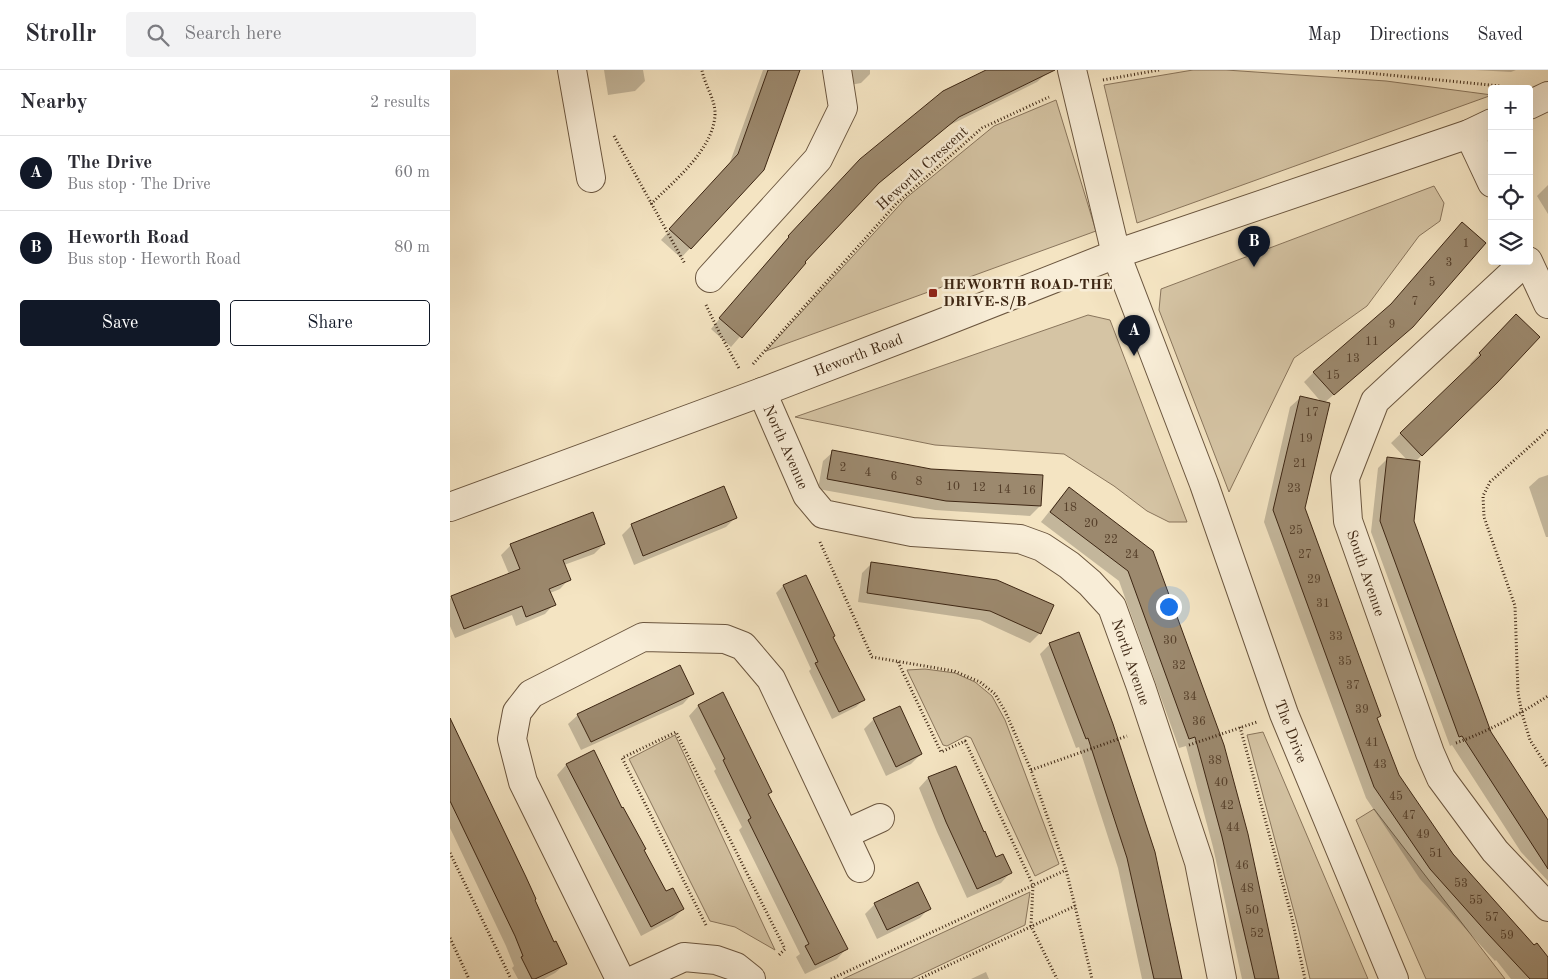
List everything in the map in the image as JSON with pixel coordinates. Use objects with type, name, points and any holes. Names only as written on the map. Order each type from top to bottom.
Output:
[{"type":"street","points":[[572,70],[591,178]]},
{"type":"street","points":[[710,278],[818,159],[843,108],[837,70]]},
{"type":"street","name":"The Drive","points":[[1074,77],[1116,254],[1204,484],[1284,714],[1394,979]]},
{"type":"street","points":[[1533,103],[1548,96]]},
{"type":"street","points":[[1480,128],[1490,175]]},
{"type":"street","name":"Heworth Road","points":[[450,507],[758,393],[1116,254],[1480,128]]},
{"type":"street","name":"South Avenue","points":[[1523,265],[1375,400],[1345,478],[1348,521],[1430,753],[1441,778],[1495,851],[1548,907]]},
{"type":"street","points":[[1529,265],[1548,304]]},
{"type":"street","name":"North Avenue","points":[[758,393],[807,495],[823,514],[912,532],[1020,539],[1042,547],[1069,565],[1112,607],[1199,862],[1222,979]]},
{"type":"street","points":[[620,979],[523,782],[512,739],[517,712],[531,694],[642,638],[725,639],[743,646],[770,679],[860,868]]},
{"type":"street","points":[[845,834],[880,818]]},
{"type":"street","points":[[636,979],[684,957],[716,960],[736,967],[751,979]]},
{"type":"path","points":[[650,204],[695,159],[708,139],[715,114],[702,70]]},
{"type":"path","name":"Heworth Crescent","points":[[758,393],[752,366],[896,203],[982,128],[1074,77],[1159,70]]},
{"type":"path","points":[[1338,70],[1490,85]]},
{"type":"path","points":[[610,129],[650,204],[688,269],[710,278],[702,298],[720,334],[758,393]]},
{"type":"path","points":[[1548,430],[1490,482],[1483,496],[1484,517],[1516,606],[1518,693],[1522,713],[1530,740],[1548,768]]},
{"type":"path","points":[[823,514],[812,525],[872,657],[954,671],[980,682],[995,694],[1006,711],[1031,770],[1066,870],[1092,979]]},
{"type":"path","points":[[898,662],[941,752],[965,741],[1033,885],[1031,926],[1057,979]]},
{"type":"path","points":[[1430,753],[1484,733],[1522,713],[1548,696]]},
{"type":"path","points":[[1163,754],[1284,714]]},
{"type":"path","points":[[1031,770],[1153,726]]},
{"type":"path","points":[[1240,727],[1292,914],[1305,979]]},
{"type":"path","points":[[706,925],[622,758],[676,732],[785,949],[778,956]]},
{"type":"path","points":[[450,853],[511,979]]},
{"type":"path","points":[[832,979],[1066,870]]},
{"type":"path","points":[[919,979],[1075,906]]},
{"type":"path","points":[[450,938],[469,979]]},
{"type":"shaded area","points":[[1193,70],[1226,70],[1386,81],[1488,94],[1488,96],[1137,223],[1104,85]]},
{"type":"shaded area","points":[[1056,100],[1096,231],[766,351],[906,198],[994,126]]},
{"type":"shaded area","points":[[1434,186],[1444,203],[1440,221],[1419,236],[1367,306],[1294,358],[1229,492],[1159,310],[1161,289]]},
{"type":"shaded area","points":[[1088,315],[1110,320],[1187,522],[1169,522],[1147,511],[1114,486],[1064,454],[935,445],[795,417]]},
{"type":"shaded area","points":[[925,669],[955,673],[975,682],[992,696],[1005,720],[1059,864],[1035,876],[971,738],[966,736],[947,746],[943,745],[907,670]]},
{"type":"shaded area","points":[[1263,732],[1368,979],[1310,979],[1247,735]]},
{"type":"shaded area","points":[[675,735],[775,950],[735,927],[710,921],[629,759]]},
{"type":"shaded area","points":[[1374,809],[1505,979],[1426,979],[1356,820]]},
{"type":"shaded area","points":[[1030,892],[1025,925],[911,979],[843,979]]},
{"type":"building","points":[[768,70],[800,70],[764,170],[691,249],[669,229],[738,154]]},
{"type":"building","points":[[986,70],[1055,70],[959,117],[879,183],[805,262],[742,338],[719,318],[788,236],[860,159],[943,91]]},
{"type":"building","points":[[1462,222],[1486,243],[1413,327],[1334,395],[1313,372],[1391,304]]},
{"type":"building","points":[[1516,314],[1540,337],[1497,383],[1422,456],[1400,433],[1481,355],[1479,353]]},
{"type":"building","points":[[1300,396],[1330,403],[1305,508],[1381,716],[1377,718],[1399,775],[1453,854],[1534,945],[1537,943],[1548,957],[1548,979],[1530,979],[1489,935],[1430,869],[1374,787],[1273,510]]},
{"type":"building","points":[[832,450],[931,469],[1043,475],[1041,506],[946,501],[827,479]]},
{"type":"building","points":[[1387,457],[1420,461],[1414,521],[1491,732],[1548,820],[1548,869],[1462,736],[1459,737],[1380,521]]},
{"type":"building","points":[[724,486],[737,518],[643,556],[631,524]]},
{"type":"building","points":[[1069,487],[1153,551],[1224,745],[1248,834],[1279,979],[1255,979],[1222,837],[1195,737],[1189,739],[1128,571],[1050,512]]},
{"type":"building","points":[[593,512],[605,544],[563,560],[571,580],[549,589],[556,605],[526,617],[522,606],[464,629],[451,596],[520,569],[510,544]]},
{"type":"building","points":[[871,562],[997,580],[1054,605],[1041,634],[990,611],[867,593]]},
{"type":"building","points":[[806,575],[835,636],[833,637],[865,700],[839,712],[815,663],[818,662],[783,585]]},
{"type":"building","points":[[1079,632],[1113,724],[1155,852],[1182,979],[1154,979],[1127,858],[1088,738],[1086,739],[1049,643]]},
{"type":"building","points":[[680,665],[694,694],[591,742],[577,714]]},
{"type":"building","points":[[723,692],[772,792],[768,794],[848,949],[815,965],[805,946],[809,944],[748,820],[751,818],[723,760],[725,759],[698,705]]},
{"type":"building","points":[[900,706],[922,754],[896,767],[873,718]]},
{"type":"building","points":[[450,718],[526,877],[554,942],[556,941],[567,964],[535,979],[532,979],[521,957],[523,956],[515,936],[450,801]]},
{"type":"building","points":[[594,750],[666,891],[673,888],[684,909],[651,927],[566,764]]},
{"type":"building","points":[[956,766],[996,857],[1003,854],[1012,873],[977,889],[946,822],[928,777]]},
{"type":"building","points":[[918,882],[931,909],[887,930],[874,903]]},
{"type":"place","name":"Heworth Road","points":[[1254,267]]},
{"type":"place","name":"HEWORTH ROAD-THE DRIVE-S/B","points":[[933,293]]},
{"type":"place","name":"The Drive","points":[[1134,356]]}]
